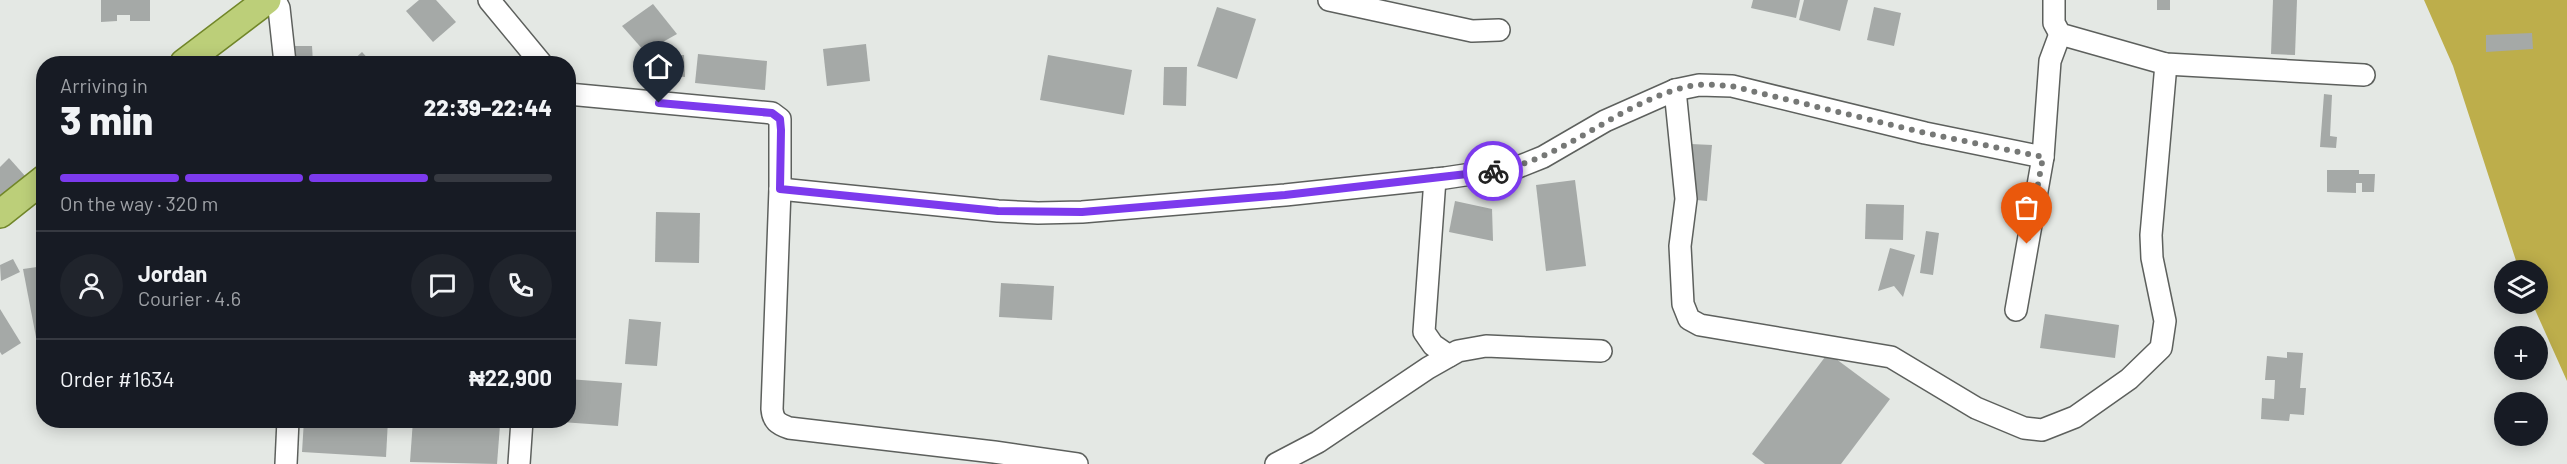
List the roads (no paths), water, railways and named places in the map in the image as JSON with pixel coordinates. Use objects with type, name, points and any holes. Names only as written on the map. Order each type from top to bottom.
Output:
[{"type":"main road","points":[[193,56],[267,0]]},
{"type":"main road","points":[[0,214],[36,185]]},
{"type":"street","points":[[275,0],[279,8],[284,56]]},
{"type":"street","points":[[489,0],[536,56]]},
{"type":"street","points":[[1333,0],[1472,31],[1499,30]]},
{"type":"street","points":[[2054,0],[2054,23],[2060,34],[2166,64],[2364,75]]},
{"type":"street","points":[[2016,310],[2043,157],[2050,61],[2060,34]]},
{"type":"street","points":[[1675,90],[1686,199],[1680,246],[1683,292],[1689,318],[1700,325],[1891,357],[1976,408],[2024,428],[2042,430],[2075,417],[2129,379],[2154,355],[2163,340],[2165,321],[2152,258],[2151,235],[2166,64]]},
{"type":"street","points":[[780,189],[998,211],[1049,212],[1285,195],[1435,179],[1518,167],[1544,157],[1605,121],[1675,90],[1699,85],[1731,86],[1925,133],[2043,157]]},
{"type":"street","points":[[576,95],[772,113],[780,119],[773,417],[778,424],[789,428],[993,458],[1077,464]]},
{"type":"street","points":[[1435,179],[1424,332],[1433,345],[1449,356]]},
{"type":"street","points":[[1276,464],[1318,442],[1458,351],[1486,346],[1600,351]]},
{"type":"street","points":[[286,464],[288,428]]},
{"type":"street","points":[[519,464],[521,428]]}]
